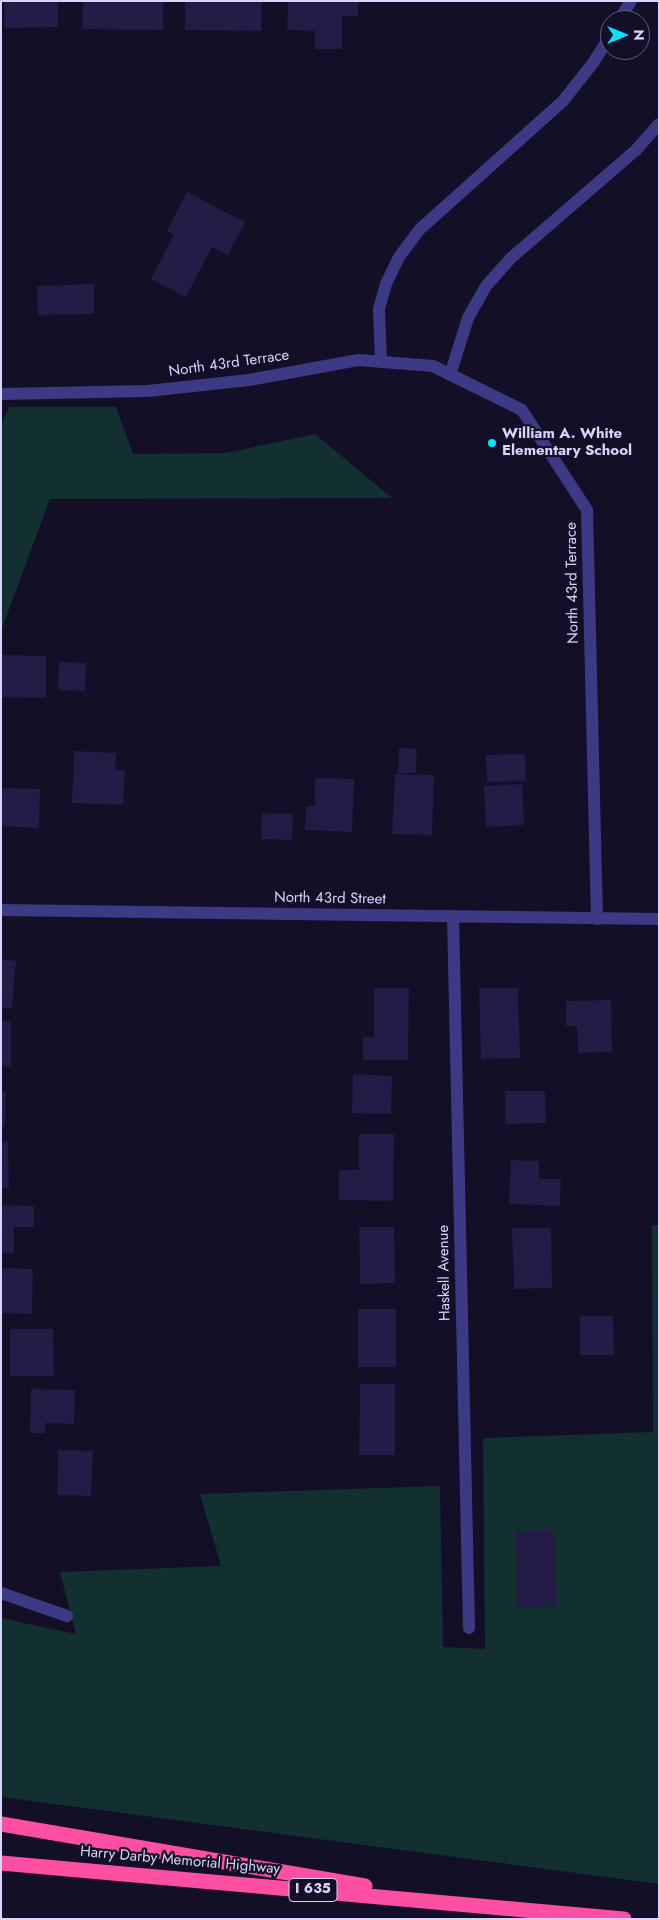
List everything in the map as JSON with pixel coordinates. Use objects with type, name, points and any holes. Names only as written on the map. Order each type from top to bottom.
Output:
[{"type":"highway","points":[[1,1824],[478,1905]]},
{"type":"highway","name":"Harry Darby Memorial Highway","points":[[1,1862],[624,1919]]},
{"type":"street","points":[[381,362],[379,309],[386,284],[399,257],[418,230],[563,101],[600,52]]},
{"type":"street","points":[[450,375],[468,318],[486,286],[512,258],[636,150],[659,124]]},
{"type":"street","name":"North 43rd Terrace","points":[[1,394],[148,390],[249,380],[358,360],[433,366],[522,410],[587,510],[597,919]]},
{"type":"street","name":"North 43rd Street","points":[[1,910],[659,919]]},
{"type":"street","name":"Haskell Avenue","points":[[454,917],[469,1628]]},
{"type":"street","points":[[1,1593],[67,1616]]},
{"type":"green space","points":[[9,407],[116,407],[133,454],[226,453],[315,434],[392,498],[50,499],[1,631],[1,426]]},
{"type":"green space","points":[[652,1225],[659,1225],[659,1884],[1,1797],[1,1618],[76,1634],[60,1572],[221,1566],[200,1494],[440,1486],[443,1647],[485,1649],[483,1438],[653,1432]]},
{"type":"building","points":[[4,1],[58,1],[58,27],[5,28]]},
{"type":"building","points":[[83,1],[163,1],[163,30],[82,29]]},
{"type":"building","points":[[185,1],[262,1],[261,31],[185,30]]},
{"type":"building","points":[[288,1],[358,1],[358,16],[342,16],[342,49],[315,49],[315,31],[287,30]]},
{"type":"building","points":[[187,192],[245,222],[228,255],[212,247],[186,297],[151,279],[174,235],[167,231]]},
{"type":"building","points":[[94,284],[94,314],[38,315],[37,286]]},
{"type":"building","points":[[1,655],[46,656],[46,698],[1,697]]},
{"type":"building","points":[[59,662],[86,663],[85,691],[58,690]]},
{"type":"building","points":[[399,748],[417,749],[416,773],[398,773]]},
{"type":"building","points":[[74,751],[116,753],[115,770],[125,770],[123,805],[72,803]]},
{"type":"building","points":[[525,754],[526,781],[487,782],[486,755]]},
{"type":"building","points":[[395,774],[434,775],[432,835],[392,834]]},
{"type":"building","points":[[315,778],[354,779],[352,832],[305,830],[306,806],[315,806]]},
{"type":"building","points":[[522,784],[524,825],[486,827],[484,786]]},
{"type":"building","points":[[1,788],[40,789],[39,828],[1,826]]},
{"type":"building","points":[[262,813],[293,814],[292,840],[261,839]]},
{"type":"building","points":[[1,959],[16,961],[12,1009],[1,1007]]},
{"type":"building","points":[[374,988],[409,988],[408,1060],[363,1060],[363,1037],[374,1037]]},
{"type":"building","points":[[479,988],[518,988],[520,1058],[481,1059]]},
{"type":"building","points":[[611,1000],[612,1052],[578,1053],[577,1026],[566,1026],[566,1001]]},
{"type":"building","points":[[1,1021],[11,1021],[11,1067],[1,1066]]},
{"type":"building","points":[[353,1074],[392,1076],[391,1114],[352,1113]]},
{"type":"building","points":[[505,1091],[545,1091],[546,1123],[505,1124]]},
{"type":"building","points":[[1,1092],[6,1092],[5,1127],[1,1127]]},
{"type":"building","points":[[359,1134],[394,1134],[393,1201],[339,1200],[339,1170],[359,1170]]},
{"type":"building","points":[[8,1141],[9,1188],[1,1188],[1,1142]]},
{"type":"building","points":[[511,1160],[539,1161],[539,1179],[561,1179],[560,1206],[509,1204]]},
{"type":"building","points":[[1,1205],[34,1206],[34,1227],[14,1227],[14,1253],[1,1253]]},
{"type":"building","points":[[359,1227],[394,1227],[395,1283],[360,1284]]},
{"type":"building","points":[[512,1228],[551,1228],[552,1288],[514,1289]]},
{"type":"building","points":[[1,1268],[33,1269],[32,1314],[1,1313]]},
{"type":"building","points":[[358,1309],[396,1309],[396,1367],[358,1367]]},
{"type":"building","points":[[580,1316],[613,1316],[614,1355],[580,1355]]},
{"type":"building","points":[[10,1329],[53,1329],[54,1376],[10,1376]]},
{"type":"building","points":[[360,1384],[395,1384],[395,1455],[359,1455]]},
{"type":"building","points":[[31,1389],[75,1390],[74,1424],[45,1423],[45,1433],[30,1433]]},
{"type":"building","points":[[58,1450],[93,1451],[91,1496],[57,1495]]},
{"type":"building","points":[[554,1530],[557,1606],[518,1607],[516,1531]]},
{"type":"place","name":"William A. White Elementary School","points":[[492,443]]}]
